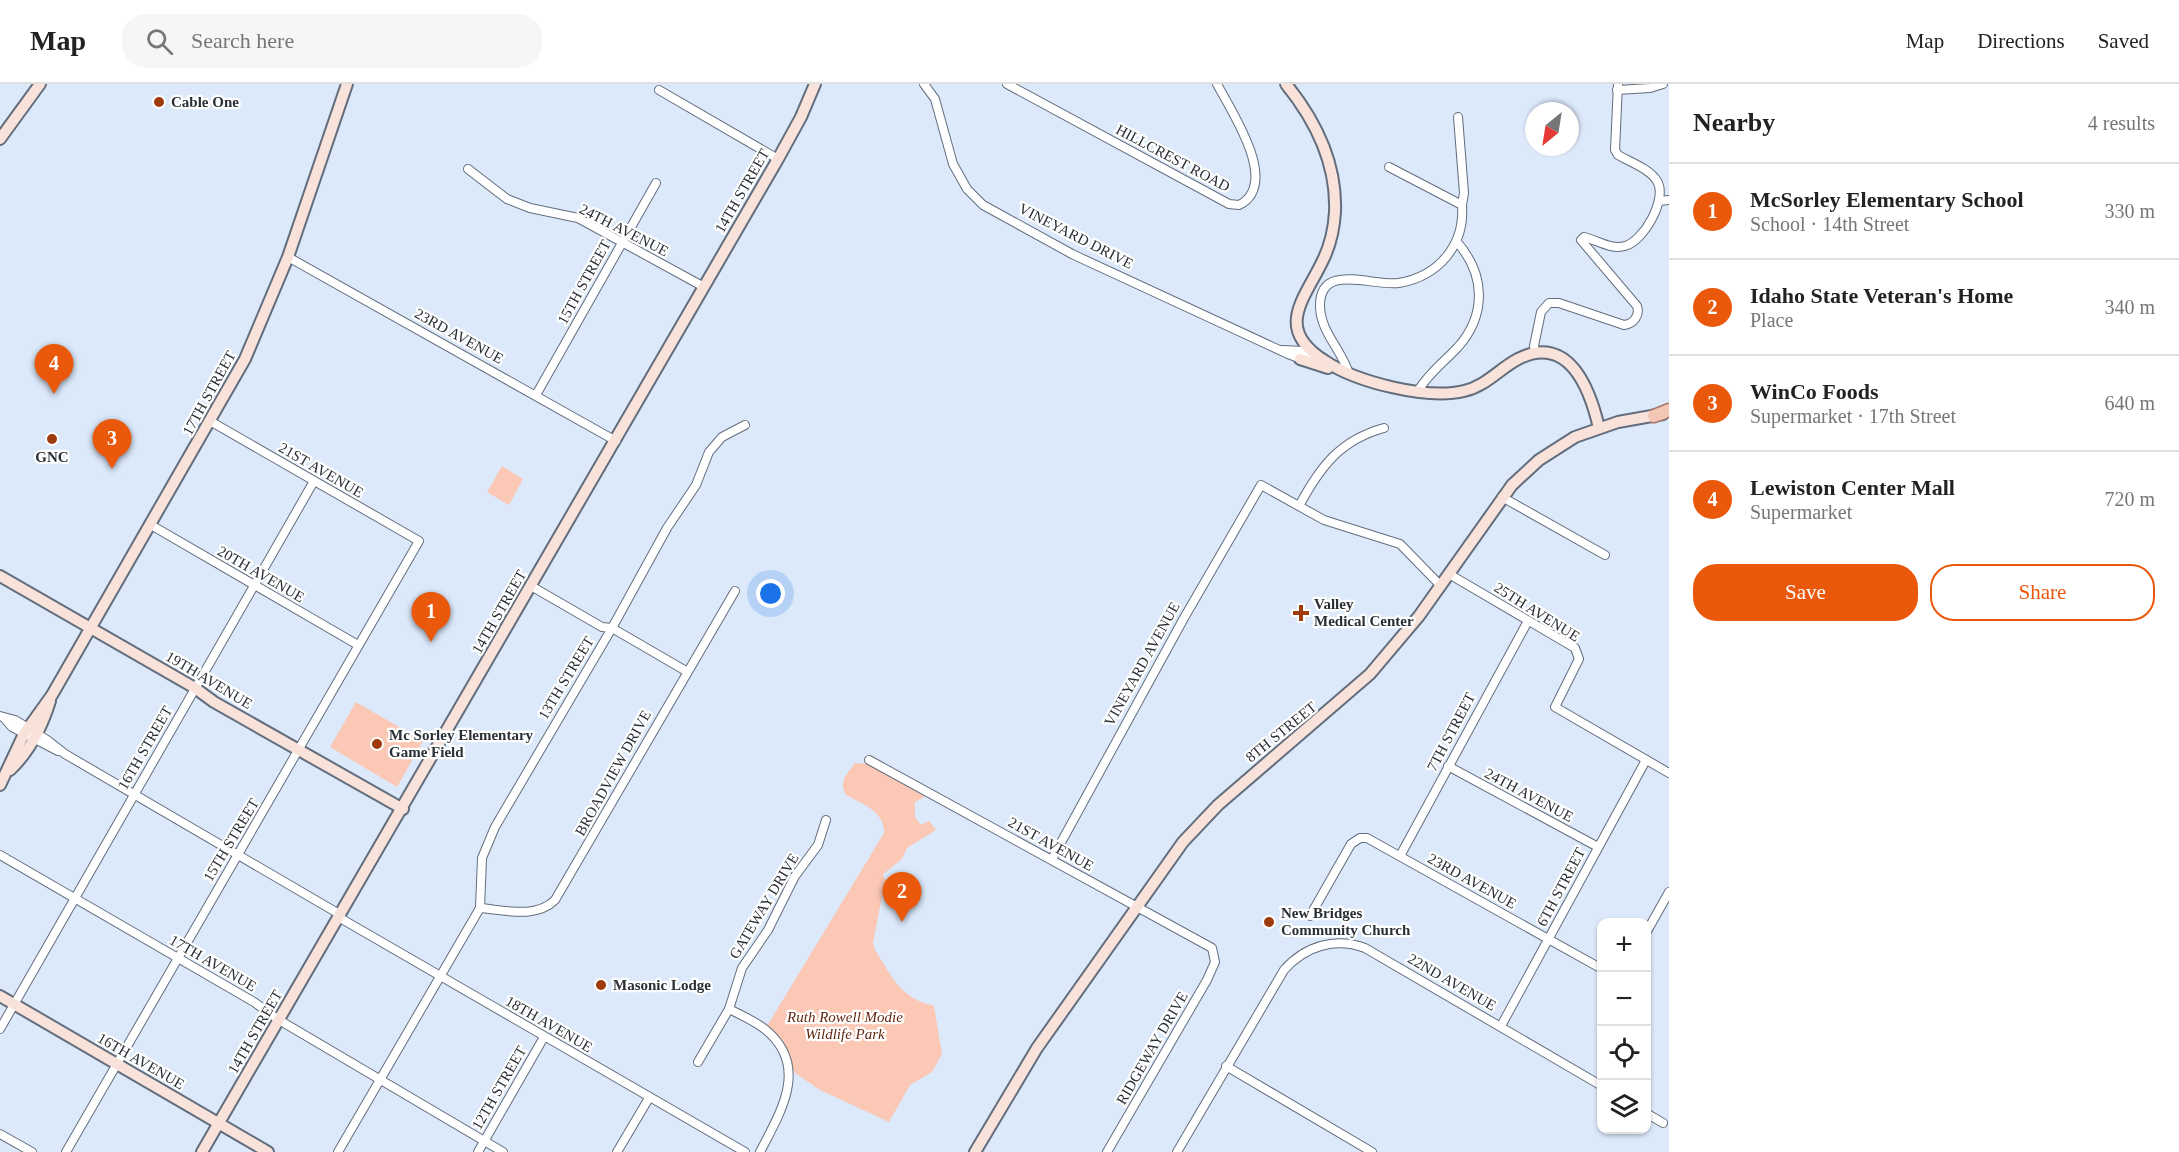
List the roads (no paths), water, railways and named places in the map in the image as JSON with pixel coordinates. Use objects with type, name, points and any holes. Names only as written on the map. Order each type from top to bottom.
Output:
[{"type":"main road","points":[[1654,416],[1669,412]]},
{"type":"street","points":[[0,139],[40,84]]},
{"type":"street","name":"17TH STREET","points":[[0,785],[245,359],[288,257],[347,84]]},
{"type":"street","name":"14TH STREET","points":[[202,1152],[341,916],[778,159],[801,117],[815,84]]},
{"type":"street","name":"VINEYARD DRIVE","points":[[924,84],[935,99],[953,164],[967,189],[983,205],[1072,254],[1300,359]]},
{"type":"street","name":"HILLCREST ROAD","points":[[1007,84],[1230,204],[1239,205],[1250,196],[1256,166],[1251,149],[1217,84]]},
{"type":"street","points":[[1286,84],[1321,136],[1335,212],[1328,249],[1297,312],[1297,328],[1310,349],[1323,360],[1349,374]]},
{"type":"street","points":[[1535,352],[1541,312],[1549,303],[1559,303],[1624,325],[1635,320],[1637,306],[1581,240],[1584,237],[1611,247],[1625,246],[1643,234],[1659,201],[1661,191],[1654,176],[1618,155],[1615,150],[1618,87],[1650,88],[1663,84]]},
{"type":"street","points":[[658,90],[778,159]]},
{"type":"street","points":[[1349,374],[1322,321],[1320,300],[1326,286],[1333,280],[1343,278],[1399,283],[1418,277],[1435,267],[1457,242],[1463,224],[1464,193],[1458,117]]},
{"type":"street","points":[[1389,167],[1462,205]]},
{"type":"street","name":"24TH AVENUE","points":[[468,169],[507,200],[530,208],[578,218],[704,287]]},
{"type":"street","name":"15TH STREET","points":[[536,395],[656,183]]},
{"type":"street","points":[[1659,201],[1669,200]]},
{"type":"street","points":[[1418,391],[1467,335],[1480,301],[1479,280],[1475,269],[1457,242]]},
{"type":"street","name":"23RD AVENUE","points":[[288,257],[616,441]]},
{"type":"street","points":[[1281,350],[1310,349]]},
{"type":"street","points":[[1300,359],[1306,359],[1310,349]]},
{"type":"street","points":[[1300,359],[1418,391],[1451,393],[1476,387],[1518,359],[1535,352],[1552,354],[1578,372],[1587,388],[1599,428]]},
{"type":"street","name":"8TH STREET","points":[[975,1152],[1037,1048],[1172,857],[1199,824],[1249,778],[1361,684],[1405,634],[1502,497],[1539,460],[1575,437],[1599,428],[1654,416]]},
{"type":"street","name":"21ST AVENUE","points":[[210,422],[419,542]]},
{"type":"street","name":"13TH STREET","points":[[338,1152],[480,908],[480,868],[487,841],[612,628],[667,528],[696,485],[709,452],[722,437],[745,425]]},
{"type":"street","points":[[1384,428],[1362,434],[1338,450],[1299,506],[1324,520],[1400,543],[1441,586]]},
{"type":"street","name":"16TH STREET","points":[[0,1029],[314,481]]},
{"type":"street","name":"VINEYARD AVENUE","points":[[1052,859],[1184,618],[1261,484],[1299,506]]},
{"type":"street","points":[[1502,497],[1605,555]]},
{"type":"street","name":"20TH AVENUE","points":[[151,525],[358,645]]},
{"type":"street","name":"15TH STREET","points":[[66,1152],[176,958],[300,750],[419,542]]},
{"type":"street","name":"25TH AVENUE","points":[[1449,574],[1575,648],[1580,655],[1555,707],[1669,773]]},
{"type":"street","name":"19TH AVENUE","points":[[0,576],[195,688],[214,702],[403,809]]},
{"type":"street","points":[[531,586],[602,627],[612,628],[686,671]]},
{"type":"street","name":"BROADVIEW DRIVE","points":[[480,908],[534,911],[546,908],[555,900],[686,671],[735,591]]},
{"type":"street","name":"7TH STREET","points":[[1400,856],[1528,621]]},
{"type":"street","name":"18TH AVENUE","points":[[2,717],[544,1037],[745,1152]]},
{"type":"street","name":"21ST AVENUE","points":[[869,760],[1208,943],[1216,956]]},
{"type":"street","name":"6TH STREET","points":[[1501,1026],[1646,760]]},
{"type":"street","name":"24TH AVENUE","points":[[1448,766],[1598,847]]},
{"type":"street","name":"GATEWAY DRIVE","points":[[698,1062],[729,1009],[742,968],[768,930],[795,876],[818,845],[826,820]]},
{"type":"street","name":"23RD AVENUE","points":[[1310,916],[1351,844],[1360,838],[1367,837],[1597,966]]},
{"type":"street","name":"17TH AVENUE","points":[[0,855],[254,1002],[279,1020],[503,1152]]},
{"type":"street","points":[[1651,926],[1669,892]]},
{"type":"street","name":"22ND AVENUE","points":[[1226,1066],[1284,970],[1293,960],[1311,949],[1339,943],[1357,945],[1597,1083]]},
{"type":"street","name":"RIDGEWAY DRIVE","points":[[1107,1152],[1207,980],[1216,956]]},
{"type":"street","name":"16TH AVENUE","points":[[0,996],[268,1152]]},
{"type":"street","points":[[729,1009],[767,1031],[781,1049],[788,1070],[787,1097],[759,1152]]},
{"type":"street","name":"12TH STREET","points":[[478,1152],[544,1037]]},
{"type":"street","points":[[1177,1152],[1226,1066],[1372,1152]]},
{"type":"street","points":[[617,1152],[649,1098]]},
{"type":"street","points":[[1651,1116],[1663,1123]]},
{"type":"street","points":[[0,1134],[32,1152]]},
{"type":"place","name":"Cable One","points":[[159,102]]},
{"type":"place","name":"Lewiston Center Mall","points":[[54,394]]},
{"type":"place","name":"GNC","points":[[52,439]]},
{"type":"place","name":"WinCo Foods","points":[[112,469]]},
{"type":"place","name":"Valley Medical Center","points":[[1301,613]]},
{"type":"place","name":"McSorley Elementary School","points":[[431,642]]},
{"type":"place","name":"Mc Sorley Elementary Game Field","points":[[377,744]]},
{"type":"place","name":"Idaho State Veteran's Home","points":[[902,922]]},
{"type":"place","name":"New Bridges Community Church","points":[[1269,922]]},
{"type":"place","name":"Masonic Lodge","points":[[601,985]]},
{"type":"park label","name":"Ruth Rowell Modie Wildlife Park","points":[[845,1026]]}]
